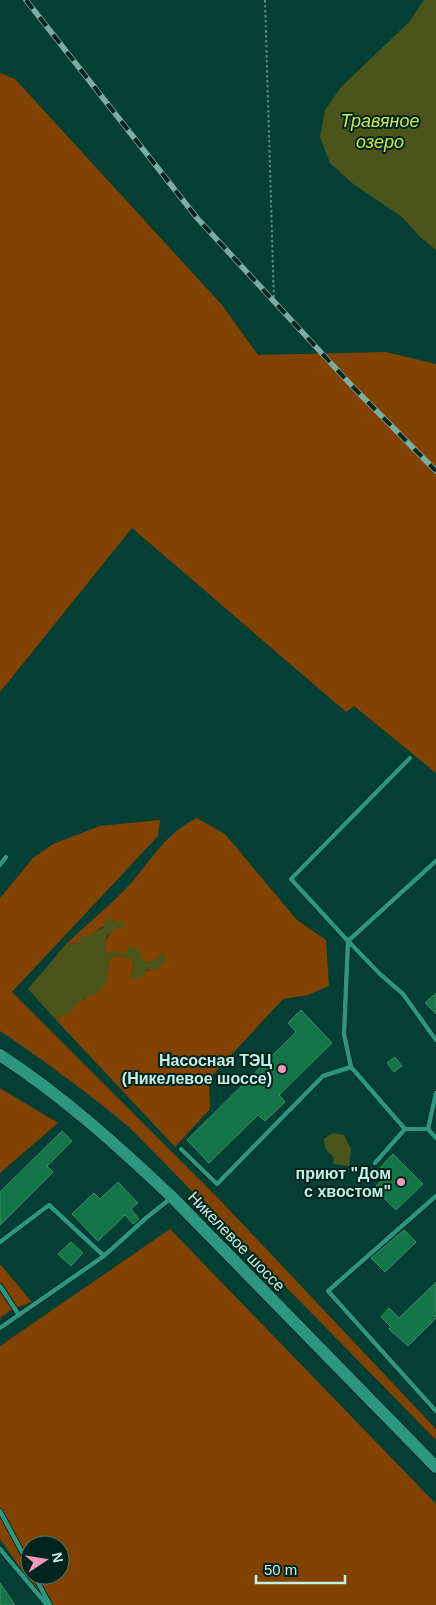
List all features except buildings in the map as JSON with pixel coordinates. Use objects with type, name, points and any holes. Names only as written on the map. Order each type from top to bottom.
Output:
[{"type":"main road","name":"Никелевое шоссе","points":[[0,1055],[44,1085],[87,1120],[172,1197],[436,1467]]},
{"type":"lane","points":[[410,758],[291,879],[380,974],[404,994],[436,1040]]},
{"type":"lane","points":[[0,864],[6,857]]},
{"type":"lane","points":[[405,1129],[351,1067],[344,1034],[348,941],[436,860]]},
{"type":"lane","points":[[181,1149],[217,1184],[323,1076],[351,1067]]},
{"type":"lane","points":[[428,1129],[436,1093]]},
{"type":"lane","points":[[375,1163],[405,1129],[428,1129],[436,1138]]},
{"type":"lane","points":[[436,1196],[328,1291],[436,1411]]},
{"type":"lane","points":[[0,1328],[104,1256],[172,1197]]},
{"type":"lane","points":[[0,1242],[49,1204],[104,1256]]},
{"type":"lane","points":[[0,1286],[19,1315]]},
{"type":"lane","points":[[0,1511],[20,1548]]},
{"type":"lane","points":[[0,1549],[49,1605]]},
{"type":"lane","points":[[39,1585],[49,1605]]},
{"type":"path","points":[[265,0],[274,302]]},
{"type":"shaded area","points":[[0,73],[15,79],[222,305],[258,355],[386,352],[436,364],[436,773],[354,706],[346,712],[132,528],[0,692]]},
{"type":"shaded area","points":[[197,818],[225,834],[297,920],[326,940],[329,986],[308,995],[283,999],[209,1079],[210,1109],[175,1147],[57,1021],[60,1015],[67,1015],[79,1002],[98,991],[104,981],[108,963],[113,957],[117,955],[131,958],[134,966],[131,978],[165,962],[164,953],[159,958],[147,963],[130,946],[127,954],[112,954],[104,951],[110,934],[125,923],[112,920],[80,943],[66,944],[131,883],[168,839],[186,824]]},
{"type":"shaded area","points":[[160,820],[158,836],[12,992],[219,1199],[436,1429],[436,1440],[130,1128],[66,1078],[0,1031],[0,898],[33,858],[53,844],[100,826]]},
{"type":"shaded area","points":[[0,1088],[58,1123],[0,1173]]},
{"type":"shaded area","points":[[170,1229],[436,1504],[436,1605],[44,1605],[32,1585],[70,1585],[70,1535],[20,1535],[20,1568],[0,1539],[0,1346]]},
{"type":"shaded area","points":[[0,1264],[32,1302],[11,1310],[0,1318]]},
{"type":"water","name":"Травяное озеро","points":[[424,0],[436,0],[436,250],[419,236],[402,217],[352,183],[330,163],[320,137],[325,110],[341,87],[409,22]]},
{"type":"water","points":[[110,916],[112,920],[126,923],[121,929],[117,927],[107,936],[105,951],[111,954],[117,950],[120,953],[127,954],[129,946],[133,946],[141,953],[139,957],[147,963],[159,958],[160,954],[165,953],[165,962],[157,970],[148,969],[145,971],[145,974],[137,979],[131,978],[134,966],[131,958],[117,955],[113,957],[109,960],[107,966],[112,970],[107,972],[108,982],[103,983],[103,988],[96,994],[83,999],[67,1015],[60,1016],[57,1021],[28,989],[66,944],[80,943],[80,936],[87,936],[103,928],[104,923]]},
{"type":"water","points":[[332,1133],[344,1135],[351,1149],[349,1166],[333,1164],[334,1158],[325,1148],[324,1139]]},
{"type":"railway","points":[[26,0],[197,218],[352,386],[436,471]]},
{"type":"place","name":"Насосная ТЭЦ (Никелевое шоссе)","points":[[282,1069]]},
{"type":"place","name":"приют \"Дом с хвостом\"","points":[[401,1182]]}]
